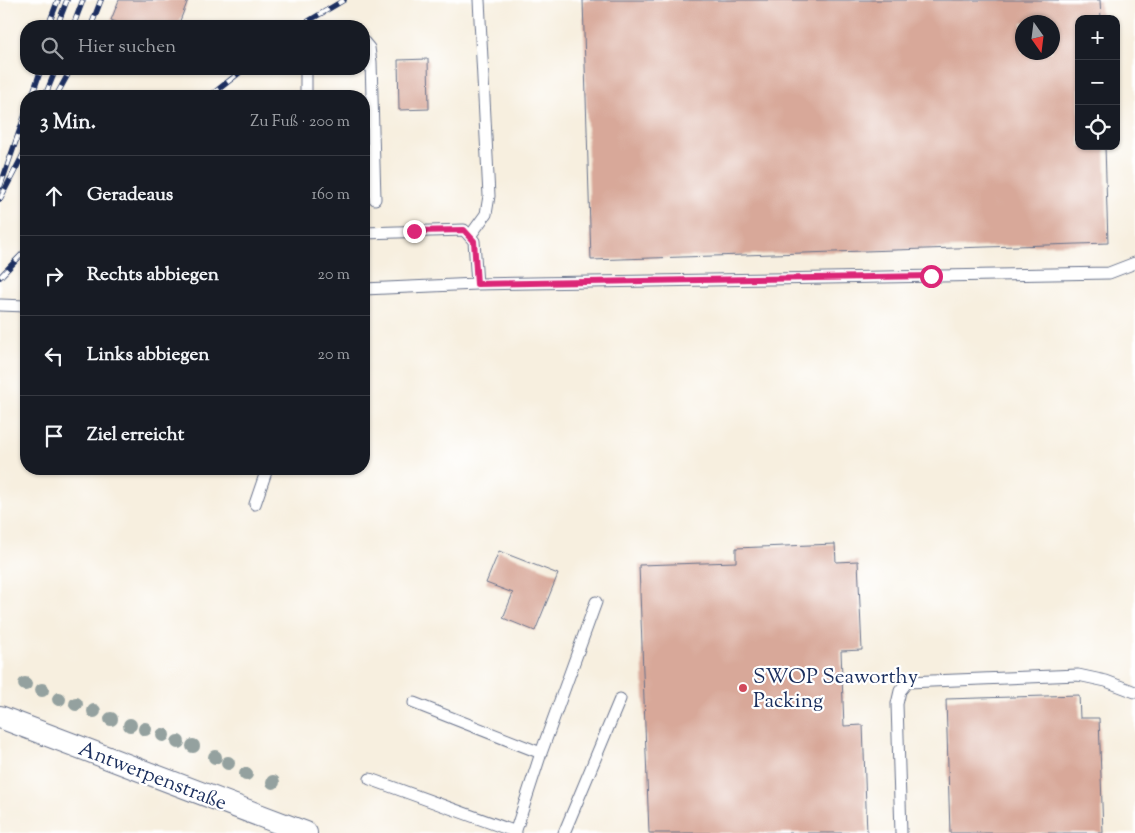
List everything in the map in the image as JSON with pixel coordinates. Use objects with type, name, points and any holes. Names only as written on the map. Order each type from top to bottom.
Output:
[{"type":"street","name":"Antwerpenstraße","points":[[0,717],[306,833]]},
{"type":"lane","points":[[470,236],[486,214],[488,196],[479,0]]},
{"type":"lane","points":[[370,55],[375,199]]},
{"type":"lane","points":[[306,75],[306,90]]},
{"type":"lane","points":[[370,232],[464,230],[474,241],[477,284]]},
{"type":"lane","points":[[370,289],[477,284],[1109,273],[1135,263]]},
{"type":"lane","points":[[0,305],[20,306]]},
{"type":"lane","points":[[255,504],[265,475]]},
{"type":"lane","points":[[370,779],[516,833],[541,753],[596,602]]},
{"type":"lane","points":[[901,833],[897,704],[900,691],[907,682],[1078,675],[1106,681],[1135,692]]},
{"type":"lane","points":[[564,833],[620,699]]},
{"type":"lane","points":[[414,702],[541,753]]},
{"type":"building","points":[[119,0],[188,0],[180,20],[111,20]]},
{"type":"building","points":[[583,0],[1100,0],[1101,15],[1075,15],[1075,150],[1105,150],[1108,243],[591,260]]},
{"type":"building","points":[[428,59],[429,109],[399,110],[398,60]]},
{"type":"building","name":"SWOP Seaworthy Packing","points":[[835,544],[836,562],[858,561],[862,650],[841,651],[844,726],[863,725],[867,833],[649,833],[639,565],[736,562],[736,548]]},
{"type":"building","points":[[499,551],[558,574],[535,631],[503,618],[513,593],[486,583]]},
{"type":"building","name":"SWOP Seaworthy Packing","points":[[1079,695],[1080,718],[1099,718],[1103,833],[950,833],[946,699]]},
{"type":"railway","points":[[50,20],[58,0]]},
{"type":"railway","points":[[59,20],[67,0]]},
{"type":"railway","points":[[75,20],[83,0]]},
{"type":"railway","points":[[93,20],[101,0]]},
{"type":"railway","points":[[310,20],[344,0]]},
{"type":"railway","points":[[34,90],[39,75]]},
{"type":"railway","points":[[47,90],[54,75]]},
{"type":"railway","points":[[59,90],[68,75]]},
{"type":"railway","points":[[218,90],[236,75]]},
{"type":"railway","points":[[0,187],[20,129]]},
{"type":"railway","points":[[0,199],[20,161]]},
{"type":"railway","points":[[0,277],[20,256]]},
{"type":"place","name":"SWOP Seaworthy Packing","points":[[743,688]]},
{"type":"route","points":[[414,231],[464,230],[474,241],[477,284],[931,276]]}]
